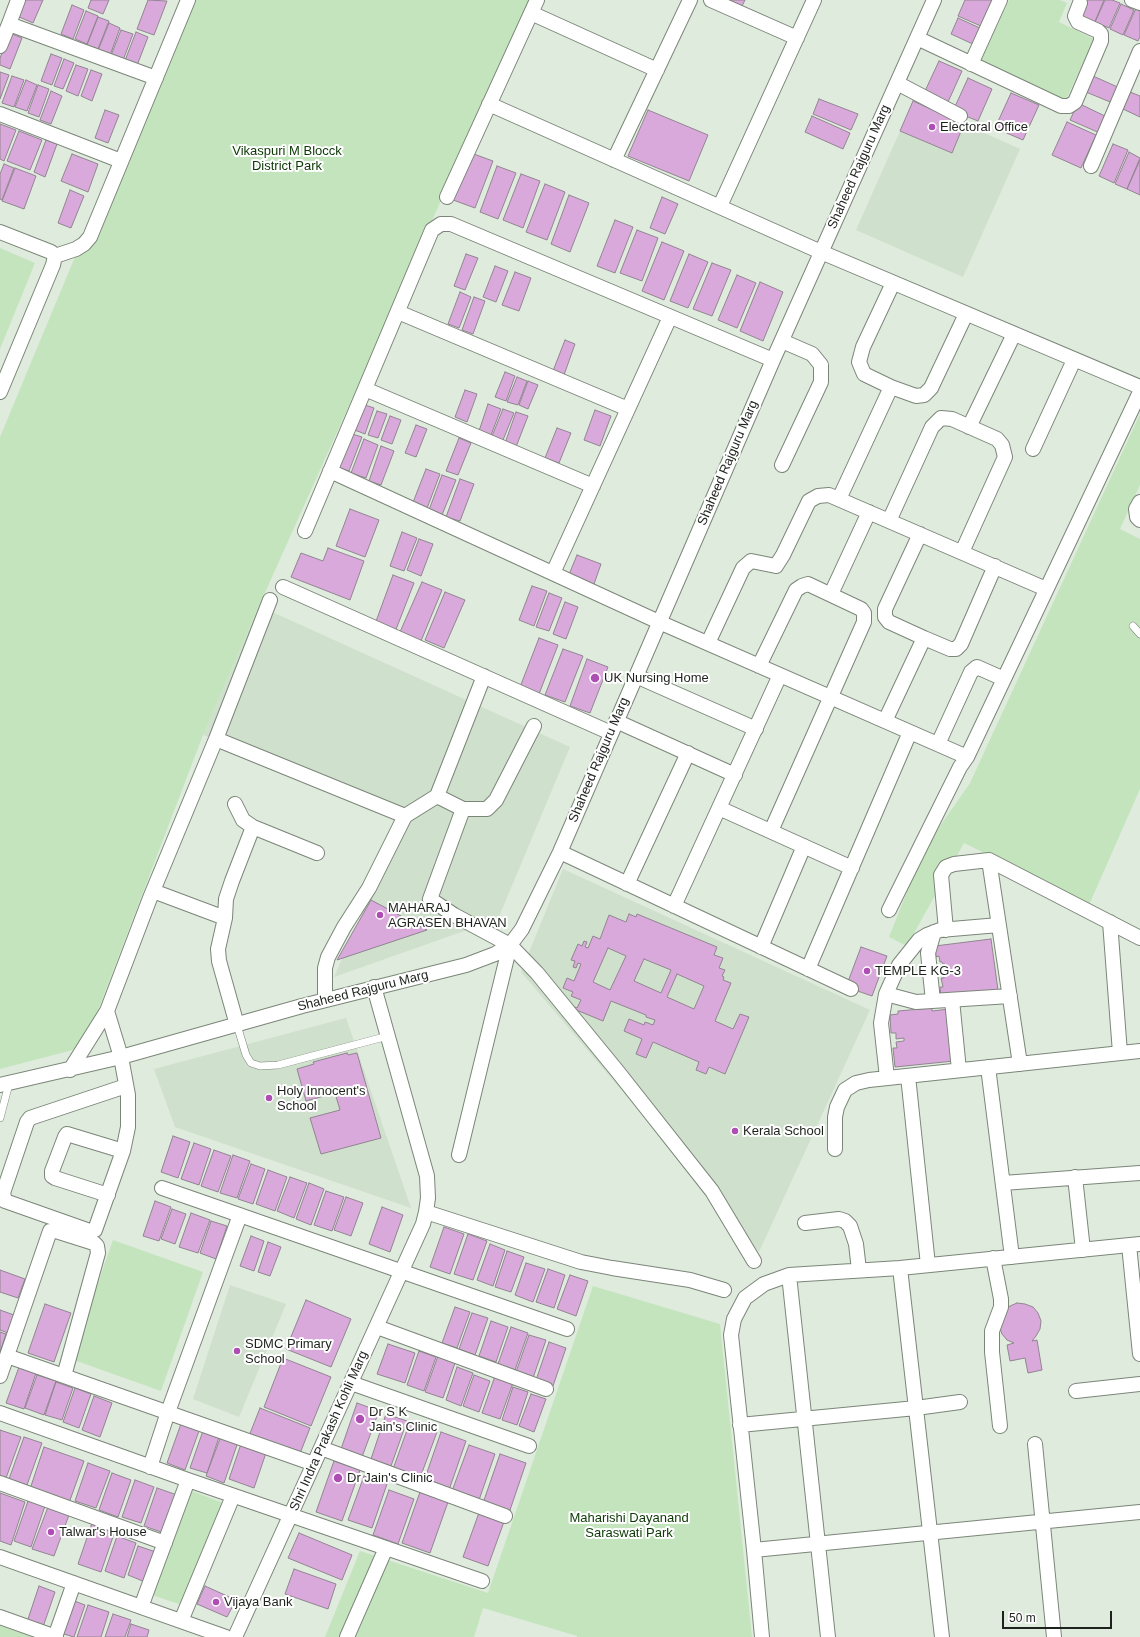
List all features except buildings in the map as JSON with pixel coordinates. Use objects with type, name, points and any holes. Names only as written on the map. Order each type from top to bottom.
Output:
[{"type":"street","points":[[0,46],[18,0]]},
{"type":"street","points":[[55,256],[76,249],[84,244],[90,236],[188,0]]},
{"type":"street","points":[[614,160],[690,0]]},
{"type":"street","points":[[711,0],[797,38]]},
{"type":"street","points":[[720,206],[814,0]]},
{"type":"street","name":"Shaheed Rajguru Marg","points":[[5,1085],[122,1057],[324,1000],[466,965],[496,954],[510,945],[522,929],[560,852],[773,360],[934,0]]},
{"type":"street","points":[[971,64],[1000,0]]},
{"type":"street","points":[[1132,0],[1140,3]]},
{"type":"street","points":[[917,38],[1062,106],[1070,106],[1075,102],[1101,41],[1101,34],[1098,31],[1078,22],[1075,16],[1078,1]]},
{"type":"street","points":[[447,198],[534,6],[657,70]]},
{"type":"street","points":[[9,24],[156,78]]},
{"type":"street","points":[[1091,166],[1140,51]]},
{"type":"street","points":[[897,83],[960,116]]},
{"type":"street","points":[[490,104],[821,252],[1140,387]]},
{"type":"street","points":[[0,114],[121,161]]},
{"type":"street","points":[[304,532],[432,230],[441,224],[452,224],[773,360]]},
{"type":"street","points":[[0,232],[51,252],[55,256]]},
{"type":"street","points":[[0,392],[53,265],[55,256]]},
{"type":"street","points":[[893,283],[863,347],[860,362],[864,374],[891,387],[916,396],[924,394],[931,388],[966,314]]},
{"type":"street","points":[[398,312],[628,409]]},
{"type":"street","points":[[553,573],[670,317]]},
{"type":"street","points":[[969,427],[1014,334]]},
{"type":"street","points":[[782,341],[812,354],[821,365],[821,382],[782,464]]},
{"type":"street","points":[[1033,448],[1074,360]]},
{"type":"street","points":[[839,499],[891,387]]},
{"type":"street","points":[[365,389],[593,486]]},
{"type":"street","points":[[889,910],[960,767],[967,757],[1140,392]]},
{"type":"street","points":[[889,521],[932,426],[941,418],[952,419],[997,439],[1002,446],[1005,456],[962,552]]},
{"type":"street","points":[[330,471],[659,622],[967,757]]},
{"type":"street","points":[[708,643],[743,568],[751,561],[776,566],[809,502],[818,496],[829,495],[839,499],[1046,589]]},
{"type":"street","points":[[1140,502],[1136,509],[1137,517],[1140,520]]},
{"type":"street","points":[[831,594],[869,512]]},
{"type":"street","points":[[920,534],[885,609],[884,617],[889,622],[924,638],[950,649],[956,649],[961,644],[995,566]]},
{"type":"street","points":[[759,666],[796,590],[802,586],[808,584],[831,594],[861,609],[864,613],[864,622],[771,831]]},
{"type":"street","points":[[283,587],[484,676],[613,727],[688,753],[734,775]]},
{"type":"street","points":[[70,1070],[107,1011],[152,891],[216,738],[270,600]]},
{"type":"street","points":[[885,721],[924,638]]},
{"type":"street","points":[[938,744],[971,672],[977,667],[1004,679]]},
{"type":"street","points":[[674,906],[780,675]]},
{"type":"street","points":[[324,1000],[325,968],[328,957],[344,927],[369,888],[405,816],[437,796],[484,676]]},
{"type":"street","points":[[636,676],[756,729]]},
{"type":"street","points":[[437,796],[463,809],[487,809],[496,800],[534,726]]},
{"type":"street","points":[[808,969],[910,732]]},
{"type":"street","points":[[216,738],[405,816]]},
{"type":"street","points":[[627,884],[688,753]]},
{"type":"street","points":[[235,804],[243,820],[253,827],[317,853]]},
{"type":"street","points":[[720,808],[852,868]]},
{"type":"street","points":[[463,809],[430,899],[454,915],[510,945],[537,973],[712,1191],[754,1261]]},
{"type":"street","points":[[237,1024],[219,961],[218,949],[225,918],[226,899],[253,827]]},
{"type":"street","points":[[761,947],[804,846]]},
{"type":"street","points":[[560,852],[851,989]]},
{"type":"street","points":[[989,860],[1020,1064]]},
{"type":"street","points":[[933,1001],[928,953],[940,931],[941,875],[946,867],[954,864],[989,860],[1140,938]]},
{"type":"street","points":[[152,891],[225,918]]},
{"type":"street","points":[[1110,922],[1120,1053]]},
{"type":"street","points":[[887,1078],[881,1024],[886,994],[899,965],[919,940],[940,931],[999,925]]},
{"type":"street","points":[[459,1155],[510,945]]},
{"type":"street","name":"Shri Indra Prakash Kohli Marg","points":[[235,1637],[402,1272],[425,1218],[428,1198],[427,1176],[374,987]]},
{"type":"street","points":[[886,994],[916,1002],[1010,996]]},
{"type":"street","points":[[952,1000],[959,1070]]},
{"type":"street","points":[[107,1011],[122,1057],[126,1086],[128,1127],[123,1151],[95,1230],[90,1231],[5,1201],[3,1193],[27,1122],[30,1118],[126,1086]]},
{"type":"street","points":[[835,1149],[835,1117],[840,1097],[845,1090],[856,1083],[887,1078],[1140,1051]]},
{"type":"street","points":[[988,1067],[1012,1257]]},
{"type":"street","points":[[908,1076],[928,1265]]},
{"type":"street","points":[[108,1195],[55,1178],[52,1176],[52,1171],[67,1134],[123,1151]]},
{"type":"street","points":[[1002,1183],[1140,1173]]},
{"type":"street","points":[[1075,1177],[1084,1250]]},
{"type":"street","points":[[162,1188],[567,1330]]},
{"type":"street","points":[[150,1467],[168,1412],[240,1215]]},
{"type":"street","points":[[425,1218],[580,1262],[690,1280],[724,1290]]},
{"type":"street","points":[[805,1223],[839,1219],[845,1221],[850,1226],[856,1244],[859,1270]]},
{"type":"street","points":[[0,1376],[50,1230],[94,1243],[97,1246],[98,1253],[64,1376]]},
{"type":"street","points":[[762,1637],[731,1334],[734,1318],[745,1298],[764,1284],[789,1275],[900,1268],[1134,1245],[1140,1354]]},
{"type":"street","points":[[993,1258],[1001,1298],[1001,1307],[992,1331],[992,1352],[1000,1426]]},
{"type":"street","points":[[900,1268],[942,1637]]},
{"type":"street","points":[[789,1275],[828,1637]]},
{"type":"street","points":[[376,1327],[546,1389]]},
{"type":"street","points":[[7,1356],[314,1464]]},
{"type":"street","points":[[351,1383],[529,1446]]},
{"type":"street","points":[[1076,1391],[1140,1384]]},
{"type":"street","points":[[740,1425],[916,1408],[960,1402]]},
{"type":"street","points":[[0,1413],[233,1496],[482,1581]]},
{"type":"street","points":[[1035,1444],[1054,1637]]},
{"type":"street","points":[[321,1448],[505,1516]]},
{"type":"street","points":[[142,1607],[188,1480]]},
{"type":"street","points":[[0,1483],[165,1542]]},
{"type":"street","points":[[181,1621],[233,1496]]},
{"type":"street","points":[[754,1550],[1140,1512]]},
{"type":"street","points":[[347,1637],[386,1548]]},
{"type":"street","points":[[0,1557],[226,1637]]},
{"type":"street","points":[[0,1617],[56,1637],[74,1583]]},
{"type":"lane","points":[[1133,626],[1140,634]]},
{"type":"lane","points":[[237,1024],[246,1056],[251,1063],[260,1066],[278,1065],[388,1036]]},
{"type":"lane","points":[[0,1118],[5,1085]]},
{"type":"shaded area","points":[[964,124],[1020,149],[963,277],[856,230],[900,131],[951,153]]},
{"type":"shaded area","points":[[259,606],[570,747],[498,919],[334,977],[404,818],[203,735]]},
{"type":"shaded area","name":"Kerala School","points":[[563,869],[870,1010],[759,1252],[521,972]]},
{"type":"shaded area","name":"Holy Innocent's School","points":[[346,1018],[411,1208],[175,1127],[154,1069]]},
{"type":"shaded area","name":"SDMC Primary School","points":[[230,1285],[286,1304],[239,1417],[193,1399]]},
{"type":"green space","name":"Vikaspuri M Blocck District Park","points":[[182,0],[531,0],[259,606],[203,735],[84,1047],[0,1069],[0,437]]},
{"type":"green space","points":[[1009,0],[1060,0],[1067,3],[1059,22],[1094,39],[1065,102],[980,62]]},
{"type":"green space","points":[[0,248],[35,263],[0,349]]},
{"type":"green space","points":[[1140,414],[1140,485],[1120,529],[1140,539],[1140,789],[1089,905],[964,843],[907,946],[889,937],[924,849],[970,783]]},
{"type":"green space","points":[[113,1240],[203,1272],[161,1391],[71,1359]]},
{"type":"green space","name":"Maharishi Dayanand Saraswati Park","points":[[593,1286],[720,1324],[752,1637],[577,1637],[483,1608],[474,1637],[325,1637],[360,1551],[488,1593]]},
{"type":"green space","points":[[189,1490],[226,1504],[182,1605],[152,1595]]},
{"type":"green space","points":[[0,1616],[56,1637],[0,1637]]},
{"type":"place","name":"Electoral Office","points":[[932,127]]},
{"type":"place","name":"UK Nursing Home","points":[[595,678]]},
{"type":"place","name":"MAHARAJ AGRASEN BHAVAN","points":[[380,915]]},
{"type":"place","name":"TEMPLE KG-3","points":[[867,971]]},
{"type":"place","name":"Holy Innocent's School","points":[[269,1098]]},
{"type":"place","name":"Kerala School","points":[[735,1131]]},
{"type":"place","name":"SDMC Primary School","points":[[237,1351]]},
{"type":"place","name":"Dr S K Jain's Clinic","points":[[360,1419]]},
{"type":"place","name":"Dr Jain's Clinic","points":[[338,1478]]},
{"type":"place","name":"Talwar's House","points":[[51,1532]]},
{"type":"place","name":"Vijaya Bank","points":[[216,1602]]}]
